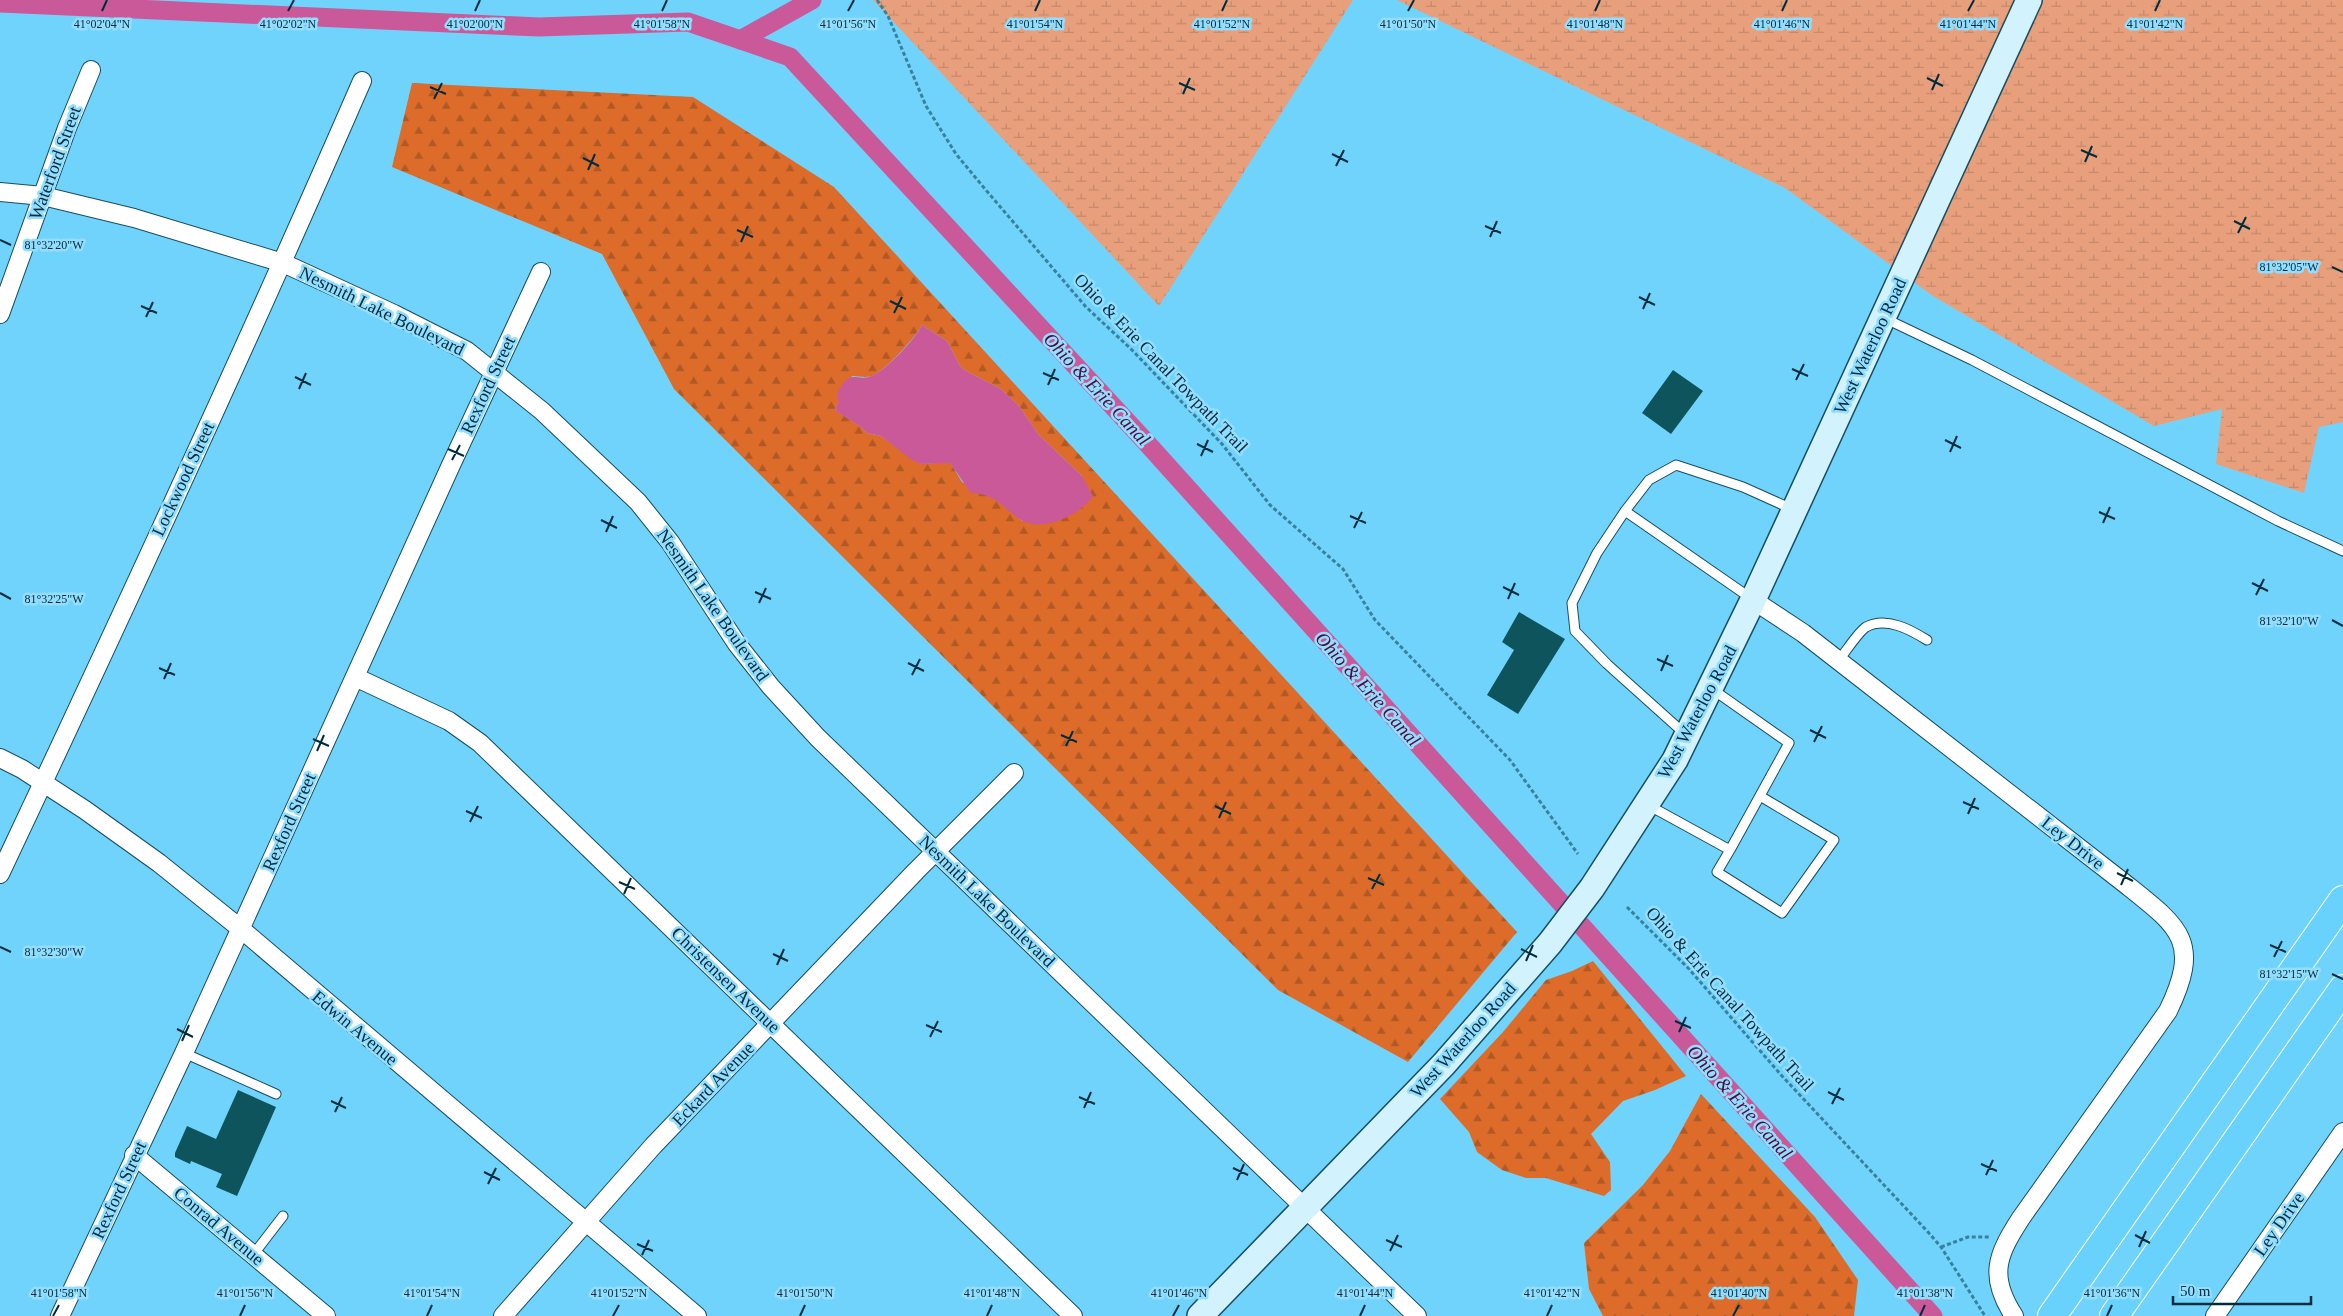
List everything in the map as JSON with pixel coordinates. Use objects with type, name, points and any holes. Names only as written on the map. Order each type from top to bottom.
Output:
[{"type":"highway","points":[[2058,1306],[2343,900]]},
{"type":"highway","points":[[2114,1316],[2343,989]]},
{"type":"main road","name":"West Waterloo Road","points":[[1200,1316],[1444,1064],[1550,944],[1592,888],[1646,804],[1687,736],[1711,689],[2029,0]]},
{"type":"street","name":"Waterford Street","points":[[0,314],[42,196],[91,70]]},
{"type":"street","name":"Lockwood Street","points":[[0,874],[283,263],[362,81]]},
{"type":"street","name":"Nesmith Lake Boulevard","points":[[0,192],[42,196],[144,221],[283,263],[440,336],[467,351],[495,372],[542,411],[638,502],[670,542],[737,644],[771,687],[818,738],[1417,1316]]},
{"type":"street","name":"Rexford Street","points":[[60,1316],[184,1053],[541,272]]},
{"type":"street","name":"Ley Drive","points":[[1753,600],[1803,633],[2162,912],[2172,923],[2180,937],[2184,954],[2182,976],[2168,1011],[2006,1243],[1998,1263],[1997,1276],[2001,1292],[2014,1316]]},
{"type":"street","name":"Christensen Avenue","points":[[355,678],[449,721],[480,743],[1073,1316]]},
{"type":"street","name":"Edwin Avenue","points":[[0,758],[22,769],[159,863],[241,929],[697,1316]]},
{"type":"street","name":"Eckard Avenue","points":[[503,1316],[652,1146],[936,851],[1014,773]]},
{"type":"street","name":"Ley Drive","points":[[2215,1316],[2343,1132]]},
{"type":"street","name":"Conrad Avenue","points":[[134,1156],[326,1316]]},
{"type":"lane","points":[[1883,318],[1972,360],[2278,521],[2343,551]]},
{"type":"lane","points":[[1687,736],[1607,664],[1575,632],[1572,603],[1596,553],[1625,511],[1649,480],[1676,465],[1743,487],[1794,510]]},
{"type":"lane","points":[[1625,511],[1753,600]]},
{"type":"lane","points":[[1838,661],[1866,627],[1881,624],[1906,627],[1927,640]]},
{"type":"lane","points":[[1711,689],[1789,743],[1717,872],[1782,913],[1834,840],[1760,796]]},
{"type":"lane","points":[[1646,804],[1730,850]]},
{"type":"lane","points":[[184,1053],[276,1094]]},
{"type":"lane","points":[[253,1255],[283,1216]]},
{"type":"path","name":"Ohio & Erie Canal Towpath Trail","points":[[877,0],[888,16],[926,106],[939,129],[979,182],[1086,307],[1132,349],[1222,444],[1270,505],[1343,569],[1374,620],[1510,760],[1578,854]]},
{"type":"path","name":"Ohio & Erie Canal Towpath Trail","points":[[1627,907],[1689,969],[1782,1076],[1900,1200],[1941,1247],[1985,1316]]},
{"type":"path","points":[[1941,1247],[1976,1236],[1986,1236],[2006,1243]]},
{"type":"green space","points":[[873,0],[1353,0],[1159,306]]},
{"type":"green space","points":[[1397,0],[2343,0],[2343,422],[2319,427],[2304,493],[2216,464],[2222,409],[2154,426],[1933,296],[1785,188]]},
{"type":"green space","points":[[412,83],[693,97],[834,187],[1517,932],[1408,1062],[1278,990],[674,389],[602,254],[392,167]],"holes":[[[922,325],[947,341],[960,366],[1001,389],[1019,406],[1039,435],[1082,476],[1022,521],[999,501],[962,482],[950,462],[921,464],[881,436],[867,433],[835,409],[852,376],[868,377],[884,368],[899,354]]]},
{"type":"green space","points":[[1593,961],[1686,1076],[1655,1090],[1623,1101],[1591,1134],[1610,1162],[1611,1190],[1604,1196],[1546,1178],[1526,1178],[1502,1170],[1477,1152],[1469,1132],[1440,1099],[1503,1032],[1546,980]]},
{"type":"green space","points":[[1701,1094],[1815,1217],[1858,1280],[1854,1316],[1603,1316],[1589,1289],[1584,1243],[1643,1185],[1670,1151]]},
{"type":"shaded area","points":[[922,325],[947,341],[960,366],[1001,389],[1019,406],[1039,435],[1082,476],[1093,496],[1087,503],[1070,515],[1050,523],[1030,523],[1021,520],[999,502],[987,496],[971,493],[950,463],[921,464],[912,460],[881,436],[867,433],[835,409],[839,401],[837,395],[846,380],[854,377],[868,377],[880,371],[901,353]]},
{"type":"building","points":[[1673,370],[1703,391],[1671,434],[1642,413]]},
{"type":"building","points":[[1519,612],[1565,639],[1518,714],[1487,695],[1514,650],[1502,642]]},
{"type":"building","points":[[238,1090],[276,1107],[237,1196],[216,1187],[222,1174],[191,1161],[190,1164],[175,1157],[175,1153],[187,1126],[216,1139]]},
{"type":"waterway","points":[[740,40],[812,0]]},
{"type":"waterway","name":"Ohio & Erie Canal","points":[[0,3],[539,27],[688,22],[790,57],[1145,441],[1933,1316]]}]
